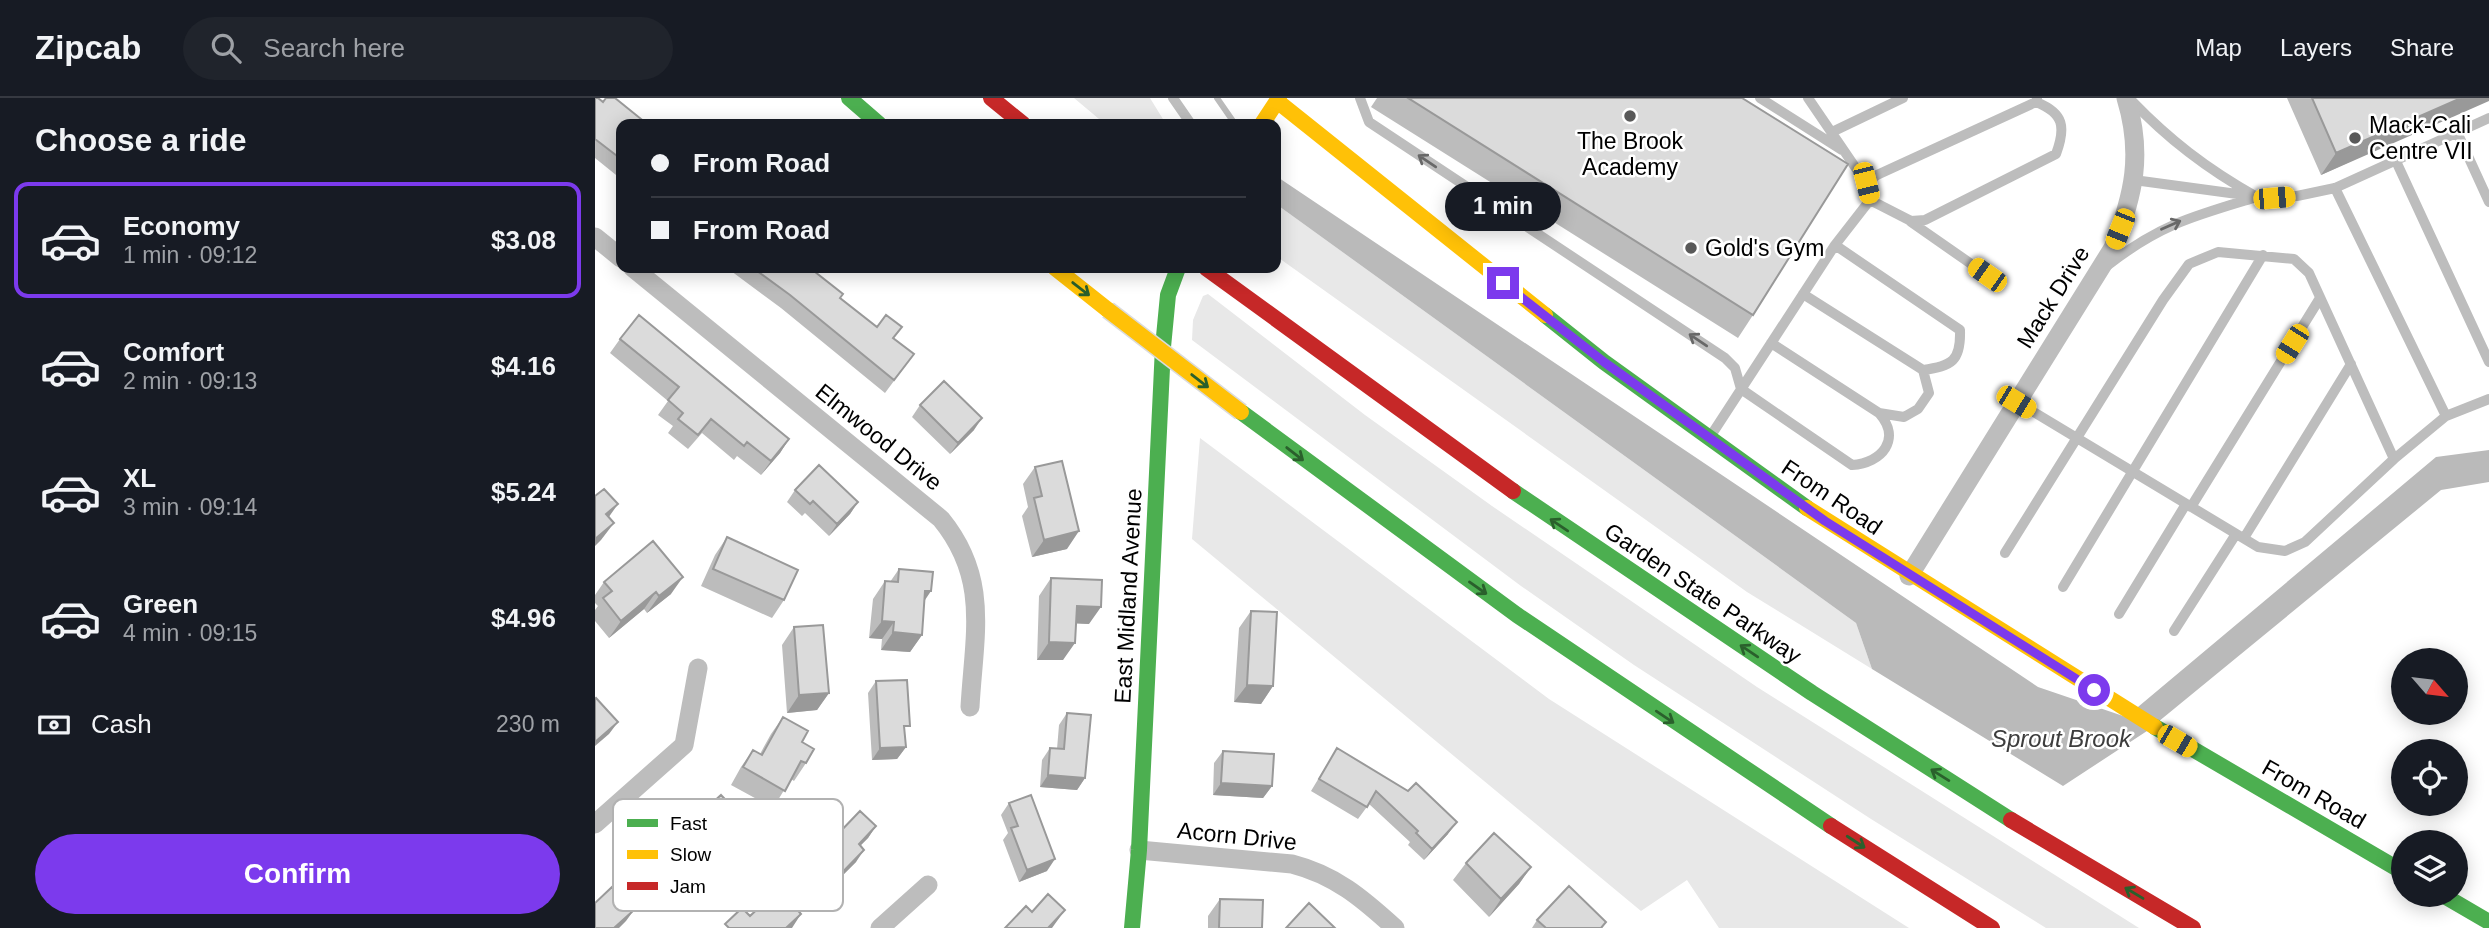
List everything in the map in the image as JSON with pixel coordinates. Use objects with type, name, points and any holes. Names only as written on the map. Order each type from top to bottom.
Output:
[{"type":"main road","points":[[849,98],[873,119]]},
{"type":"main road","points":[[991,98],[1017,119]]},
{"type":"main road","points":[[1265,119],[1278,99]]},
{"type":"main road","name":"From Road","points":[[1278,99],[1482,268],[1709,439],[1825,521],[2116,704],[2391,865]]},
{"type":"main road","points":[[1061,273],[1351,497],[1537,631],[1730,761],[1992,928]]},
{"type":"main road","name":"East Midland Avenue","points":[[1132,928],[1139,850],[1163,347],[1168,295],[1176,273]]},
{"type":"main road","name":"Garden State Parkway","points":[[1213,273],[1485,474],[1612,560],[1876,735],[2168,922],[2193,928]]},
{"type":"main road","points":[[2468,907],[2486,915]]},
{"type":"street","name":"Mack Drive","points":[[1909,576],[2113,248],[2127,211],[2136,167],[2134,124],[2128,98]]},
{"type":"street","points":[[595,237],[616,254]]},
{"type":"street","name":"Elmwood Drive","points":[[639,273],[941,519],[957,538],[967,558],[976,600],[970,707]]},
{"type":"street","points":[[623,799],[684,745],[698,668]]},
{"type":"street","points":[[595,824],[613,808]]},
{"type":"street","name":"Acorn Drive","points":[[1139,850],[1291,864],[1314,870],[1355,892],[1395,928]]},
{"type":"street","points":[[880,928],[928,885]]},
{"type":"lane","points":[[1173,98],[1188,119]]},
{"type":"lane","points":[[1360,98],[1369,122],[1725,358],[1735,368],[1741,389],[1851,466],[1868,464],[1883,454],[1889,438],[1889,424],[1879,412],[1771,343]]},
{"type":"lane","points":[[1760,98],[1845,152]]},
{"type":"lane","points":[[1808,98],[1866,183],[1870,200],[1911,221],[1987,275]]},
{"type":"lane","points":[[1832,132],[1903,98]]},
{"type":"lane","points":[[2128,98],[2193,158],[2257,197]]},
{"type":"lane","points":[[1866,183],[2037,100],[2051,108],[2061,121],[2062,137],[2056,154],[1925,220],[1911,221]]},
{"type":"lane","points":[[2134,180],[2257,197],[2297,196],[2335,188],[2489,118]]},
{"type":"lane","points":[[2457,132],[2489,202]]},
{"type":"lane","points":[[2395,159],[2489,362]]},
{"type":"lane","points":[[2335,188],[2446,416]]},
{"type":"lane","points":[[2094,276],[2142,239],[2175,222],[2257,197]]},
{"type":"lane","points":[[1709,439],[1835,245],[1870,200]]},
{"type":"lane","points":[[1803,294],[1923,370],[1941,368],[1951,363],[1959,349],[1960,330],[1835,245]]},
{"type":"lane","points":[[2005,553],[2163,300],[2189,264],[2218,252],[2294,259],[2309,273],[2394,460]]},
{"type":"lane","points":[[2063,587],[2263,256]]},
{"type":"lane","points":[[2119,614],[2320,298]]},
{"type":"lane","points":[[2173,631],[2240,536],[2351,364]]},
{"type":"lane","points":[[1879,412],[1904,417],[1918,410],[1929,393],[1923,370]]},
{"type":"lane","points":[[2016,402],[2258,547],[2285,551],[2305,542],[2446,416],[2489,399]]},
{"type":"shaded area","points":[[1074,98],[1150,98],[1163,119],[1099,119]]},
{"type":"shaded area","points":[[1281,208],[1856,623],[1872,669],[1747,592],[1281,260]]},
{"type":"shaded area","points":[[1208,294],[1365,415],[1492,506],[1757,687],[2139,928],[2046,928],[1871,819],[1634,665],[1521,586],[1192,340],[1193,320],[1203,296]]},
{"type":"shaded area","points":[[1200,438],[1549,699],[1909,928],[1719,928],[1687,880],[1641,911],[1192,539]]},
{"type":"water","name":"Sprout Brook","points":[[1281,179],[2038,687],[2126,717],[2436,457],[2489,450],[2489,482],[2441,490],[2147,731],[2063,786],[1872,669],[1856,623],[1281,208]]},
{"type":"building","points":[[595,98],[603,102],[606,98],[615,98],[641,119],[616,119],[616,155],[595,139]]},
{"type":"building","points":[[1408,98],[1742,98],[1848,164],[1753,315]]},
{"type":"building","points":[[2312,98],[2461,98],[2336,153]]},
{"type":"building","points":[[760,273],[816,273],[843,294],[840,298],[877,327],[886,315],[902,327],[893,338],[914,354],[894,380]]},
{"type":"building","points":[[639,315],[789,439],[771,461],[747,442],[744,446],[711,419],[698,435],[678,419],[683,413],[668,400],[679,387],[620,339]]},
{"type":"building","points":[[944,381],[982,418],[958,443],[920,405]]},
{"type":"building","points":[[1062,461],[1079,531],[1044,540],[1034,498],[1042,496],[1035,467]]},
{"type":"building","points":[[819,465],[858,502],[837,524],[813,501],[810,504],[795,490]]},
{"type":"building","points":[[604,489],[618,504],[606,514],[614,523],[595,539],[595,496]]},
{"type":"building","points":[[727,537],[798,570],[784,600],[713,569]]},
{"type":"building","points":[[653,541],[683,577],[659,596],[656,592],[621,621],[603,598],[612,591],[604,582]]},
{"type":"building","points":[[899,569],[933,572],[931,591],[925,591],[922,635],[893,632],[894,622],[882,621],[885,581],[898,582]]},
{"type":"building","points":[[1051,578],[1102,580],[1101,607],[1077,606],[1075,643],[1049,642]]},
{"type":"building","points":[[1251,611],[1277,612],[1273,686],[1247,685]]},
{"type":"building","points":[[823,625],[829,693],[799,695],[794,627]]},
{"type":"building","points":[[907,680],[910,726],[904,726],[906,747],[880,748],[876,681]]},
{"type":"building","points":[[595,699],[618,722],[595,742]]},
{"type":"building","points":[[1067,713],[1091,715],[1085,778],[1048,775],[1050,748],[1064,749]]},
{"type":"building","points":[[783,717],[808,731],[802,742],[814,749],[806,763],[801,761],[785,791],[743,767],[753,750],[762,755]]},
{"type":"building","points":[[1337,748],[1408,791],[1416,783],[1457,822],[1432,849],[1416,833],[1418,831],[1376,791],[1367,807],[1319,779]]},
{"type":"building","points":[[1223,751],[1274,754],[1272,786],[1221,783]]},
{"type":"building","points":[[1031,795],[1055,859],[1027,870],[1011,828],[1018,826],[1009,803]]},
{"type":"building","points":[[860,811],[876,826],[859,844],[864,850],[843,872],[843,829]]},
{"type":"building","points":[[1494,833],[1531,867],[1501,899],[1466,863]]},
{"type":"building","points":[[1569,886],[1606,922],[1601,928],[1546,928],[1537,920]]},
{"type":"building","points":[[612,887],[613,911],[633,911],[614,928],[595,928],[595,903]]},
{"type":"building","points":[[1048,894],[1065,910],[1048,928],[1005,928],[1026,906],[1032,912]]},
{"type":"building","points":[[1220,899],[1263,900],[1262,928],[1219,928]]},
{"type":"building","points":[[1309,903],[1335,928],[1286,928]]},
{"type":"building","points":[[739,911],[745,911],[750,916],[755,911],[798,911],[801,914],[786,928],[729,928],[725,924]]},
{"type":"waterway","name":"Sprout Brook","points":[[1217,98],[1232,119]]},
{"type":"traffic: fast","points":[[849,98],[873,119]]},
{"type":"traffic: fast","points":[[1132,928],[1139,850],[1163,347],[1168,295],[1176,273]]},
{"type":"traffic: fast","points":[[1545,315],[1604,362],[1807,508]]},
{"type":"traffic: fast","points":[[1241,412],[1517,615],[1831,826]]},
{"type":"traffic: fast","points":[[1513,491],[1812,693],[2011,820]]},
{"type":"traffic: fast","points":[[2155,727],[2391,865]]},
{"type":"traffic: fast","points":[[2463,907],[2489,922]]},
{"type":"traffic: slow","points":[[1265,119],[1279,98]]},
{"type":"traffic: slow","points":[[1277,101],[1545,315]]},
{"type":"traffic: slow","points":[[1061,273],[1108,310]]},
{"type":"traffic: slow","points":[[1108,310],[1241,412]]},
{"type":"traffic: slow","points":[[1807,508],[2155,727]]},
{"type":"traffic: jam","points":[[991,98],[1017,119]]},
{"type":"traffic: jam","points":[[1213,273],[1513,491]]},
{"type":"traffic: jam","points":[[2011,820],[2193,928]]},
{"type":"traffic: jam","points":[[1831,826],[1992,928]]},
{"type":"place","name":"The Brook Academy","points":[[1630,116]]},
{"type":"place","name":"Mack-Cali Centre VII","points":[[2355,138]]},
{"type":"place","name":"Gold's Gym","points":[[1691,248]]},
{"type":"route","points":[[1503,283],[1604,362],[1825,521],[2094,690]]}]
